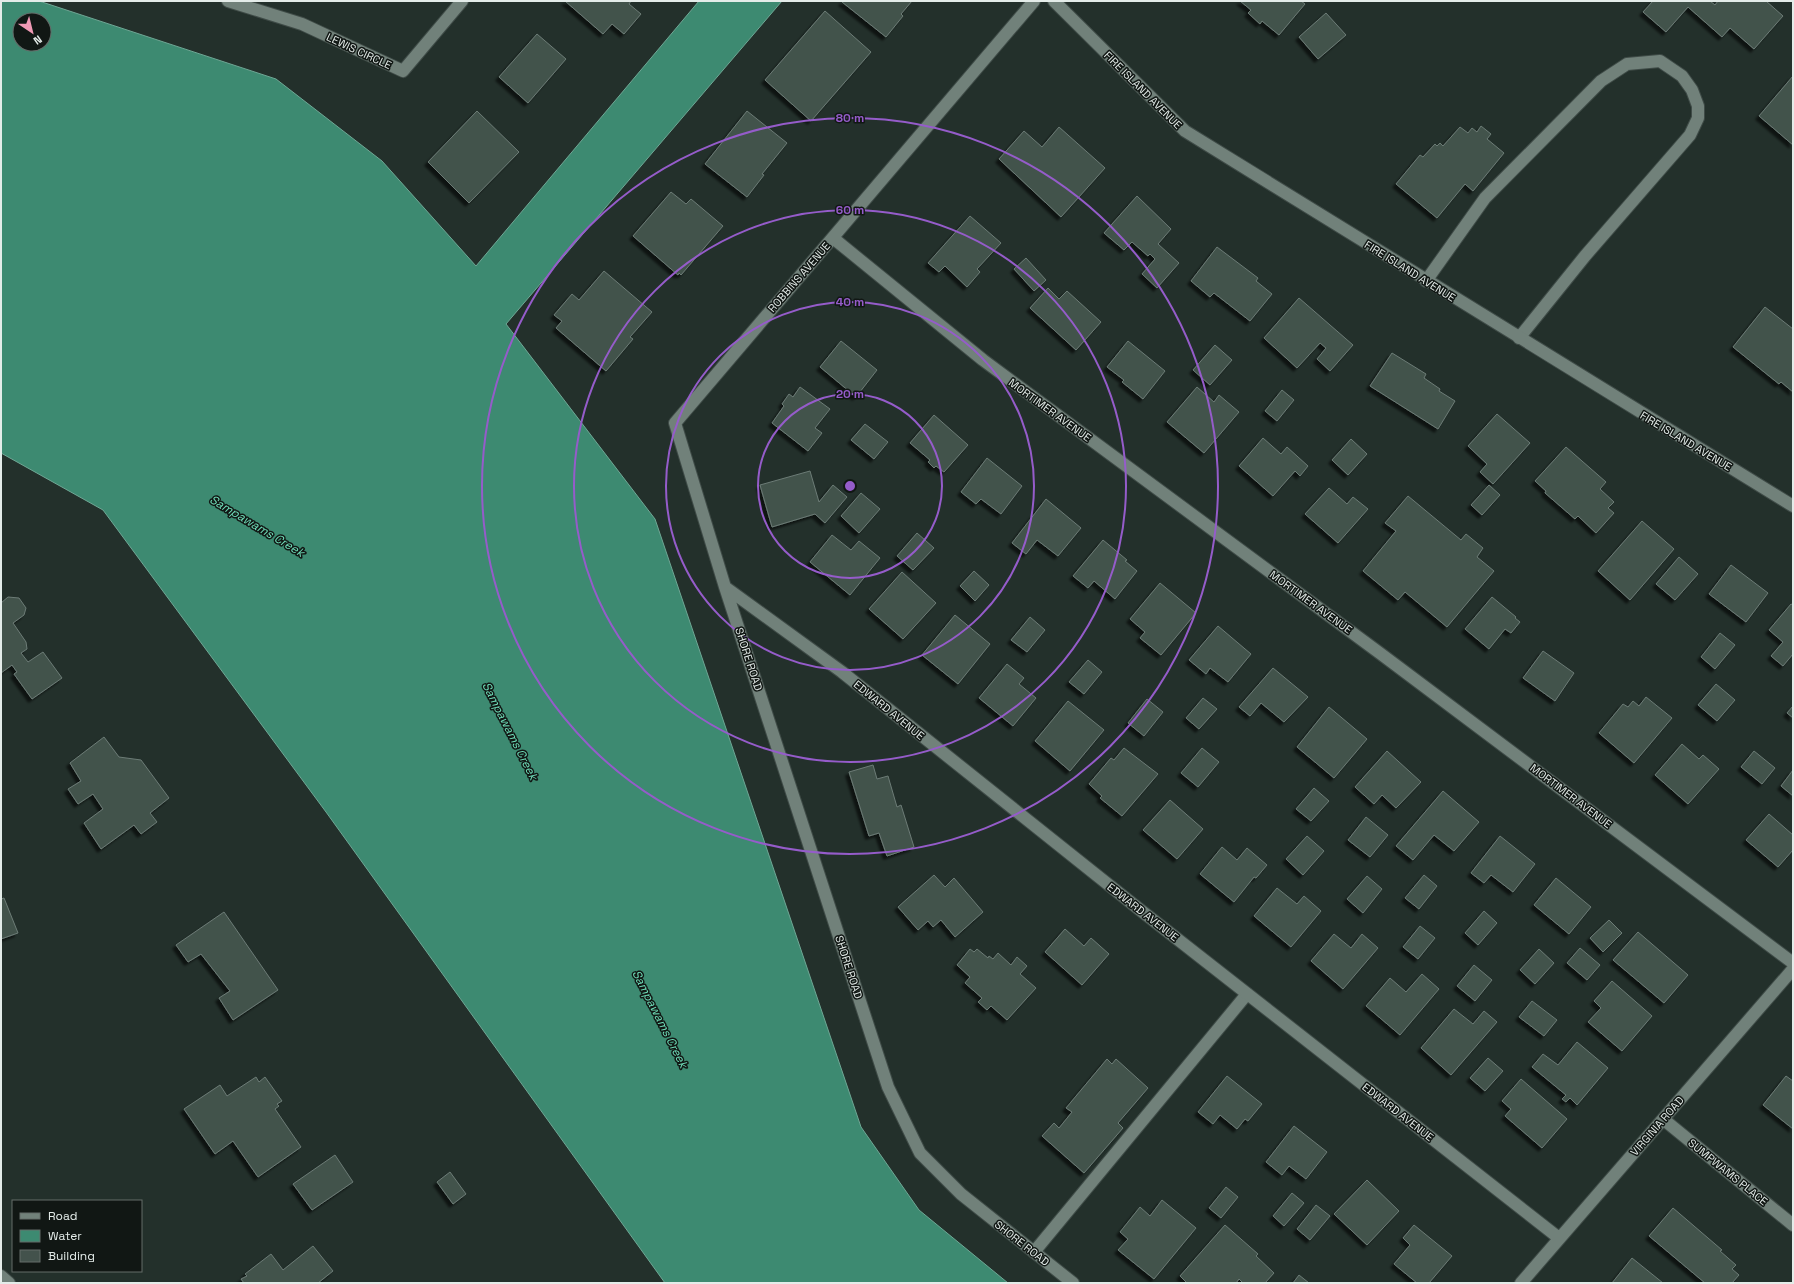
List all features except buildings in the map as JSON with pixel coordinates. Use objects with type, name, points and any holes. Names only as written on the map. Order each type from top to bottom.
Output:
[{"type":"street","name":"LEWIS CIRCLE","points":[[228,1],[302,24],[403,71],[462,1]]},
{"type":"street","name":"ROBBINS AVENUE","points":[[725,587],[675,423],[1034,1]]},
{"type":"street","name":"FIRE ISLAND AVENUE","points":[[1054,1],[1185,131],[1793,506]]},
{"type":"street","points":[[1426,281],[1485,198],[1601,81],[1627,64],[1660,61],[1682,76],[1692,90],[1698,106],[1698,118],[1690,134],[1585,256],[1519,338]]},
{"type":"street","name":"MORTIMER AVENUE","points":[[833,238],[982,360],[1382,654],[1793,963]]},
{"type":"street","name":"EDWARD AVENUE","points":[[725,587],[842,672],[1247,994],[1559,1238]]},
{"type":"street","name":"SHORE ROAD","points":[[725,587],[888,1087],[920,1153],[961,1194],[1073,1283]]},
{"type":"street","name":"VIRGINIA ROAD","points":[[1521,1283],[1793,969]]},
{"type":"street","points":[[1034,1252],[1247,994]]},
{"type":"street","name":"SUMPWAMS PLACE","points":[[1663,1119],[1793,1224]]},
{"type":"street","points":[[1,1276],[9,1283]]},
{"type":"water","name":"Sampawams Creek","points":[[1,1],[39,1],[276,79],[382,161],[476,266],[699,1],[782,1],[506,324],[655,519],[861,1127],[919,1210],[1008,1283],[665,1283],[326,812],[103,510],[1,453]]}]
